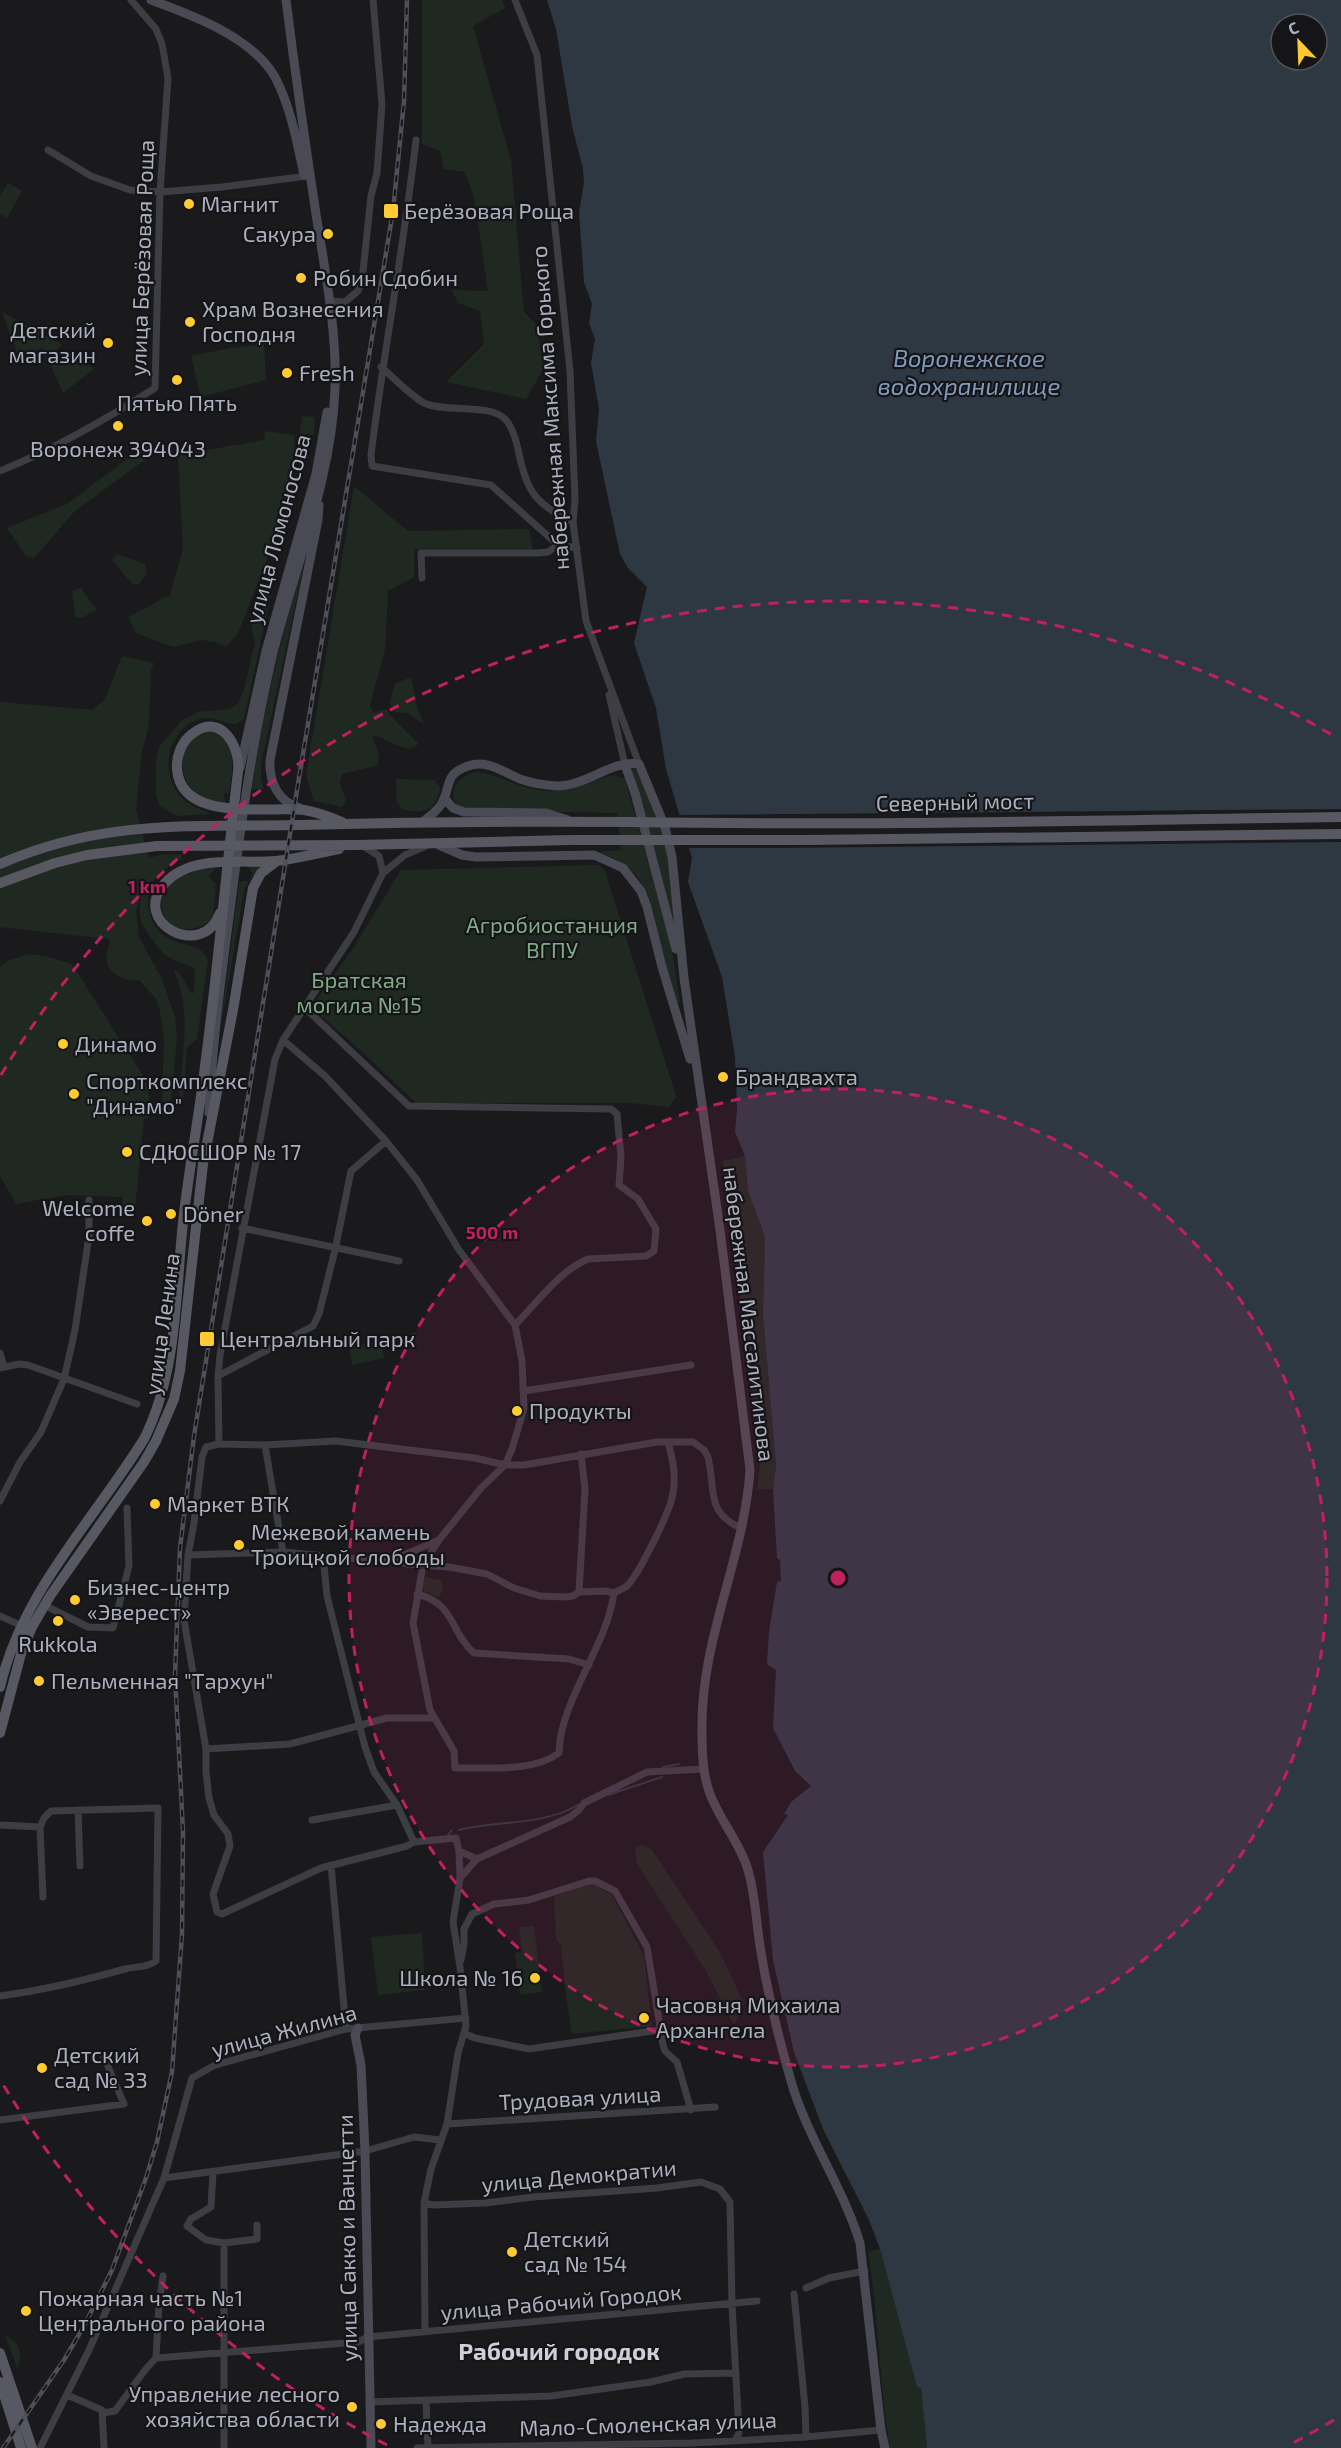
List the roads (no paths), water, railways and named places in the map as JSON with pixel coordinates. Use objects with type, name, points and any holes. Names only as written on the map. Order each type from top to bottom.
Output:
[{"type":"main road","points":[[151,0],[204,21],[244,44],[266,64],[280,89],[293,122],[307,176]]},
{"type":"main road","name":"улица Ломоносова","points":[[239,789],[269,640],[316,474],[329,389],[325,307],[286,0]]},
{"type":"main road","name":"улица Ломоносова","points":[[307,176],[330,300],[335,389],[330,436],[321,481]]},
{"type":"main road","points":[[239,789],[321,481]]},
{"type":"main road","points":[[321,481],[318,520],[306,572],[270,770],[279,796],[295,807],[345,823]]},
{"type":"main road","points":[[229,877],[239,789],[238,754],[225,732],[207,728],[188,736],[179,752],[177,766],[181,784],[194,800],[218,807],[306,811]]},
{"type":"main road","points":[[569,821],[546,813],[464,812],[453,808],[445,799],[445,790],[450,778],[460,769],[477,764],[487,765],[536,783],[556,786],[583,782],[625,765],[639,764]]},
{"type":"main road","name":"набережная Массалитинова","points":[[639,764],[662,819],[672,857],[684,978],[748,1444],[748,1490],[741,1528],[706,1662],[702,1700],[704,1769],[713,1802],[743,1857],[749,1874],[770,1998],[792,2084],[856,2229],[865,2271],[881,2430],[885,2448]]},
{"type":"main road","name":"набережная Массалитинова","points":[[625,765],[635,794],[684,978]]},
{"type":"main road","points":[[424,821],[445,799]]},
{"type":"main road","name":"Северный мост","points":[[0,864],[50,845],[116,830],[213,824],[424,821],[803,823],[1341,817]]},
{"type":"main road","name":"Северный мост","points":[[359,845],[570,840],[806,840],[1341,834]]},
{"type":"main road","points":[[433,844],[462,855],[476,857],[594,855],[623,868],[641,891],[647,907],[699,1091]]},
{"type":"main road","points":[[0,883],[55,863],[87,855],[138,848],[359,845]]},
{"type":"main road","points":[[222,905],[217,921],[210,929],[190,936],[183,936],[169,930],[163,925],[156,910],[156,901],[163,885],[170,878],[190,868],[218,863],[277,861],[359,845]]},
{"type":"main road","points":[[209,1131],[254,888],[261,873],[277,861]]},
{"type":"main road","name":"улица Ленина","points":[[0,1733],[22,1650],[44,1605],[144,1462],[156,1441],[174,1399],[187,1314],[197,1163],[222,905],[229,877]]},
{"type":"main road","name":"улица Ленина","points":[[0,1687],[20,1625],[40,1589],[133,1458],[153,1420],[168,1370],[184,1219],[197,1163],[209,1131],[211,1070],[229,877]]},
{"type":"main road","name":"улица Сакко и Ванцетти","points":[[358,2028],[355,2035],[361,2065],[365,2151],[371,2448]]},
{"type":"main road","points":[[0,2353],[3,2401],[27,2446]]},
{"type":"main road","points":[[2,2378],[13,2391],[27,2446]]},
{"type":"street","name":"улица Берёзовая Роща","points":[[0,471],[37,456],[97,424],[155,388],[160,192],[168,78],[162,44],[156,29],[131,0]]},
{"type":"street","points":[[330,300],[345,302],[358,291],[362,281],[371,196],[378,173],[382,104],[373,0]]},
{"type":"street","name":"набережная Максима Горького","points":[[514,0],[537,55],[570,371],[573,522],[586,621],[639,764]]},
{"type":"street","points":[[416,140],[401,256],[381,367],[371,455],[372,466],[491,485],[558,544],[577,548]]},
{"type":"street","points":[[48,150],[91,176],[130,190],[160,192],[307,176]]},
{"type":"street","points":[[381,367],[423,402],[447,409],[491,412],[506,419],[516,439],[523,476],[538,501],[573,522]]},
{"type":"street","points":[[422,578],[421,553],[537,553],[548,552],[558,544]]},
{"type":"street","name":"набережная Максима Горького","points":[[604,672],[625,765]]},
{"type":"street","points":[[219,1444],[218,1376],[242,1228],[275,1059],[283,1040],[354,932],[383,873],[405,855],[433,844]]},
{"type":"street","points":[[359,845],[379,856],[383,873]]},
{"type":"street","points":[[306,1008],[410,1106],[610,1109],[617,1114],[621,1157],[619,1185],[638,1199],[656,1229],[654,1251],[646,1256],[588,1259],[579,1263],[563,1275],[514,1324]]},
{"type":"street","points":[[283,1040],[325,1076],[386,1141],[417,1180],[459,1250],[514,1324],[522,1361],[524,1408],[512,1449],[505,1465],[481,1488],[439,1540],[423,1564],[413,1623],[430,1710],[454,1751],[455,1768],[524,1766],[551,1759],[559,1753],[560,1732],[607,1628],[614,1593]]},
{"type":"street","points":[[218,1376],[313,1326],[319,1314],[335,1250],[351,1171],[386,1141]]},
{"type":"street","points":[[0,1501],[20,1461],[41,1432],[64,1379],[75,1330],[89,1236],[91,1218],[89,1200]]},
{"type":"street","points":[[242,1228],[335,1250],[399,1262]]},
{"type":"street","points":[[0,1353],[2,1367],[28,1365],[137,1404]]},
{"type":"street","points":[[524,1391],[691,1365]]},
{"type":"street","points":[[425,2332],[424,2203],[431,2169],[447,2124],[466,2018],[453,1922],[460,1878],[456,1838],[414,1842],[407,1846],[331,1865],[290,1881],[222,1914],[217,1912],[213,1894],[230,1846],[228,1834],[214,1815],[208,1798],[206,1749],[184,1620],[188,1556],[202,1457],[206,1447],[219,1444],[336,1441],[475,1458],[505,1465],[524,1465],[657,1442],[693,1442],[704,1450],[712,1476],[717,1510],[728,1522],[741,1528]]},
{"type":"street","points":[[188,1556],[283,1552],[392,1560],[487,1574],[514,1588],[540,1596],[565,1598],[579,1592],[614,1593],[627,1585],[662,1526],[672,1498],[675,1476],[668,1442]]},
{"type":"street","points":[[265,1444],[283,1552]]},
{"type":"street","points":[[579,1592],[585,1489],[581,1454]]},
{"type":"street","points":[[44,1605],[88,1627],[113,1628],[129,1566],[127,1508]]},
{"type":"street","points":[[392,1560],[439,1540]]},
{"type":"street","points":[[323,1555],[322,1571],[327,1596],[374,1772],[397,1805],[414,1842]]},
{"type":"street","points":[[417,1594],[437,1601],[448,1613],[468,1648],[474,1653],[569,1659],[589,1665]]},
{"type":"street","points":[[0,1616],[20,1625]]},
{"type":"street","points":[[206,1749],[290,1743],[387,1718],[435,1718]]},
{"type":"street","points":[[460,1878],[477,1858],[570,1817],[584,1803],[647,1772],[704,1769]]},
{"type":"street","points":[[312,1820],[397,1805]]},
{"type":"street","points":[[0,1996],[47,1990],[129,1968],[148,1966],[156,1961],[158,1808],[51,1811],[44,1818],[40,1827],[43,1897]]},
{"type":"street","points":[[78,1810],[80,1866]]},
{"type":"street","points":[[0,1825],[40,1827]]},
{"type":"street","points":[[459,1851],[477,1858]]},
{"type":"street","points":[[331,1865],[346,2030]]},
{"type":"street","points":[[460,1966],[464,1929],[472,1914],[494,1904],[529,1900],[589,1881],[595,1881],[615,1891],[646,1947],[659,2030],[666,2051],[677,2062],[691,2110]]},
{"type":"street","name":"улица Жилина","points":[[164,2178],[192,2078],[215,2065],[346,2030],[466,2018]]},
{"type":"street","points":[[464,2033],[475,2038],[529,2049],[659,2030]]},
{"type":"street","points":[[0,2120],[124,2104],[104,2057]]},
{"type":"street","name":"Трудовая улица","points":[[447,2124],[715,2107]]},
{"type":"street","points":[[40,2448],[98,2332],[164,2178],[365,2151],[414,2137],[440,2140]]},
{"type":"street","points":[[213,2173],[211,2207],[191,2219],[187,2226],[206,2240],[224,2242],[257,2239],[257,2225]]},
{"type":"street","name":"улица Демократии","points":[[424,2203],[433,2205],[486,2203],[701,2182],[720,2189],[729,2202],[732,2305]]},
{"type":"street","points":[[224,2242],[224,2448]]},
{"type":"street","points":[[806,2288],[829,2278],[865,2271]]},
{"type":"street","points":[[103,2413],[115,2411],[156,2358],[163,2276]]},
{"type":"street","points":[[794,2294],[806,2437]]},
{"type":"street","name":"улица Рабочий Городок","points":[[156,2358],[358,2342],[369,2337],[757,2301]]},
{"type":"street","points":[[732,2305],[739,2433],[735,2440]]},
{"type":"street","points":[[370,2402],[552,2396],[651,2382],[684,2374],[736,2373]]},
{"type":"street","points":[[67,2395],[102,2410],[104,2448]]},
{"type":"street","points":[[426,2401],[428,2448]]},
{"type":"street","name":"Мало-Смоленская улица","points":[[417,2448],[693,2443],[806,2437],[881,2430]]},
{"type":"street","points":[[682,2448],[693,2443]]},
{"type":"water","name":"Воронежское водохранилище","points":[[547,0],[1341,0],[1341,2448],[927,2448],[921,2388],[917,2387],[880,2249],[869,2220],[823,2129],[794,2052],[773,1960],[763,1852],[788,1815],[784,1814],[791,1802],[811,1786],[795,1771],[773,1728],[776,1670],[767,1664],[769,1631],[777,1582],[781,1581],[780,1560],[777,1558],[773,1489],[776,1466],[763,1315],[765,1237],[748,1191],[745,1156],[735,1132],[737,1109],[735,1057],[722,977],[688,882],[692,858],[666,769],[656,708],[634,643],[647,587],[628,568],[620,554],[596,441],[599,409],[591,363],[595,339],[589,323],[592,304],[584,282],[579,212],[584,183],[583,169],[572,126],[556,29]]},
{"type":"waterway","points":[[663,1767],[679,1764]]},
{"type":"waterway","points":[[608,1795],[662,1777]]},
{"type":"waterway","points":[[459,1830],[535,1820],[564,1812],[578,1805]]},
{"type":"waterway","points":[[448,1835],[452,1830]]},
{"type":"railway","points":[[3,2448],[64,2360],[112,2270],[157,2142],[172,2072],[182,1934],[183,1831],[175,1675],[180,1548],[194,1436],[298,784],[393,211],[404,101],[407,0]]},
{"type":"place","name":"Магнит","points":[[189,204]]},
{"type":"place","name":"Берёзовая Роща","points":[[391,211]]},
{"type":"place","name":"Сакура","points":[[328,234]]},
{"type":"place","name":"Робин Сдобин","points":[[301,278]]},
{"type":"place","name":"Храм Вознесения Господня","points":[[190,322]]},
{"type":"place","name":"Детский магазин","points":[[108,343]]},
{"type":"place","name":"Fresh","points":[[287,373]]},
{"type":"place","name":"Пятью Пять","points":[[177,380]]},
{"type":"place","name":"Воронеж 394043","points":[[118,426]]},
{"type":"place","name":"Динамо","points":[[63,1044]]},
{"type":"place","name":"Брандвахта","points":[[723,1077]]},
{"type":"place","name":"Спорткомплекс \"Динамо\"","points":[[74,1094]]},
{"type":"place","name":"СДЮСШОР № 17","points":[[127,1152]]},
{"type":"place","name":"Döner","points":[[171,1214]]},
{"type":"place","name":"Welcome coffe","points":[[147,1221]]},
{"type":"place","name":"Центральный парк","points":[[207,1339]]},
{"type":"place","name":"Продукты","points":[[517,1411]]},
{"type":"place","name":"Маркет ВТК","points":[[155,1504]]},
{"type":"place","name":"Межевой камень Троицкой слободы","points":[[239,1545]]},
{"type":"place","name":"Бизнес-центр «Эверест»","points":[[75,1600]]},
{"type":"place","name":"Rukkola","points":[[58,1621]]},
{"type":"place","name":"Пельменная \"Тархун\"","points":[[39,1681]]},
{"type":"place","name":"Школа № 16","points":[[535,1978]]},
{"type":"place","name":"Часовня Михаила Архангела","points":[[644,2018]]},
{"type":"place","name":"Детский сад № 33","points":[[42,2068]]},
{"type":"place","name":"Детский сад № 154","points":[[512,2252]]},
{"type":"place","name":"Пожарная часть №1 Центрального района","points":[[26,2311]]},
{"type":"place","name":"Управление лесного хозяйства области","points":[[352,2407]]},
{"type":"place","name":"Надежда","points":[[381,2424]]},
{"type":"district","name":"Рабочий городок","points":[[559,2352]]},
{"type":"park label","name":"Агробиостанция ВГПУ","points":[[552,938]]},
{"type":"park label","name":"Братская могила №15","points":[[359,992]]}]
